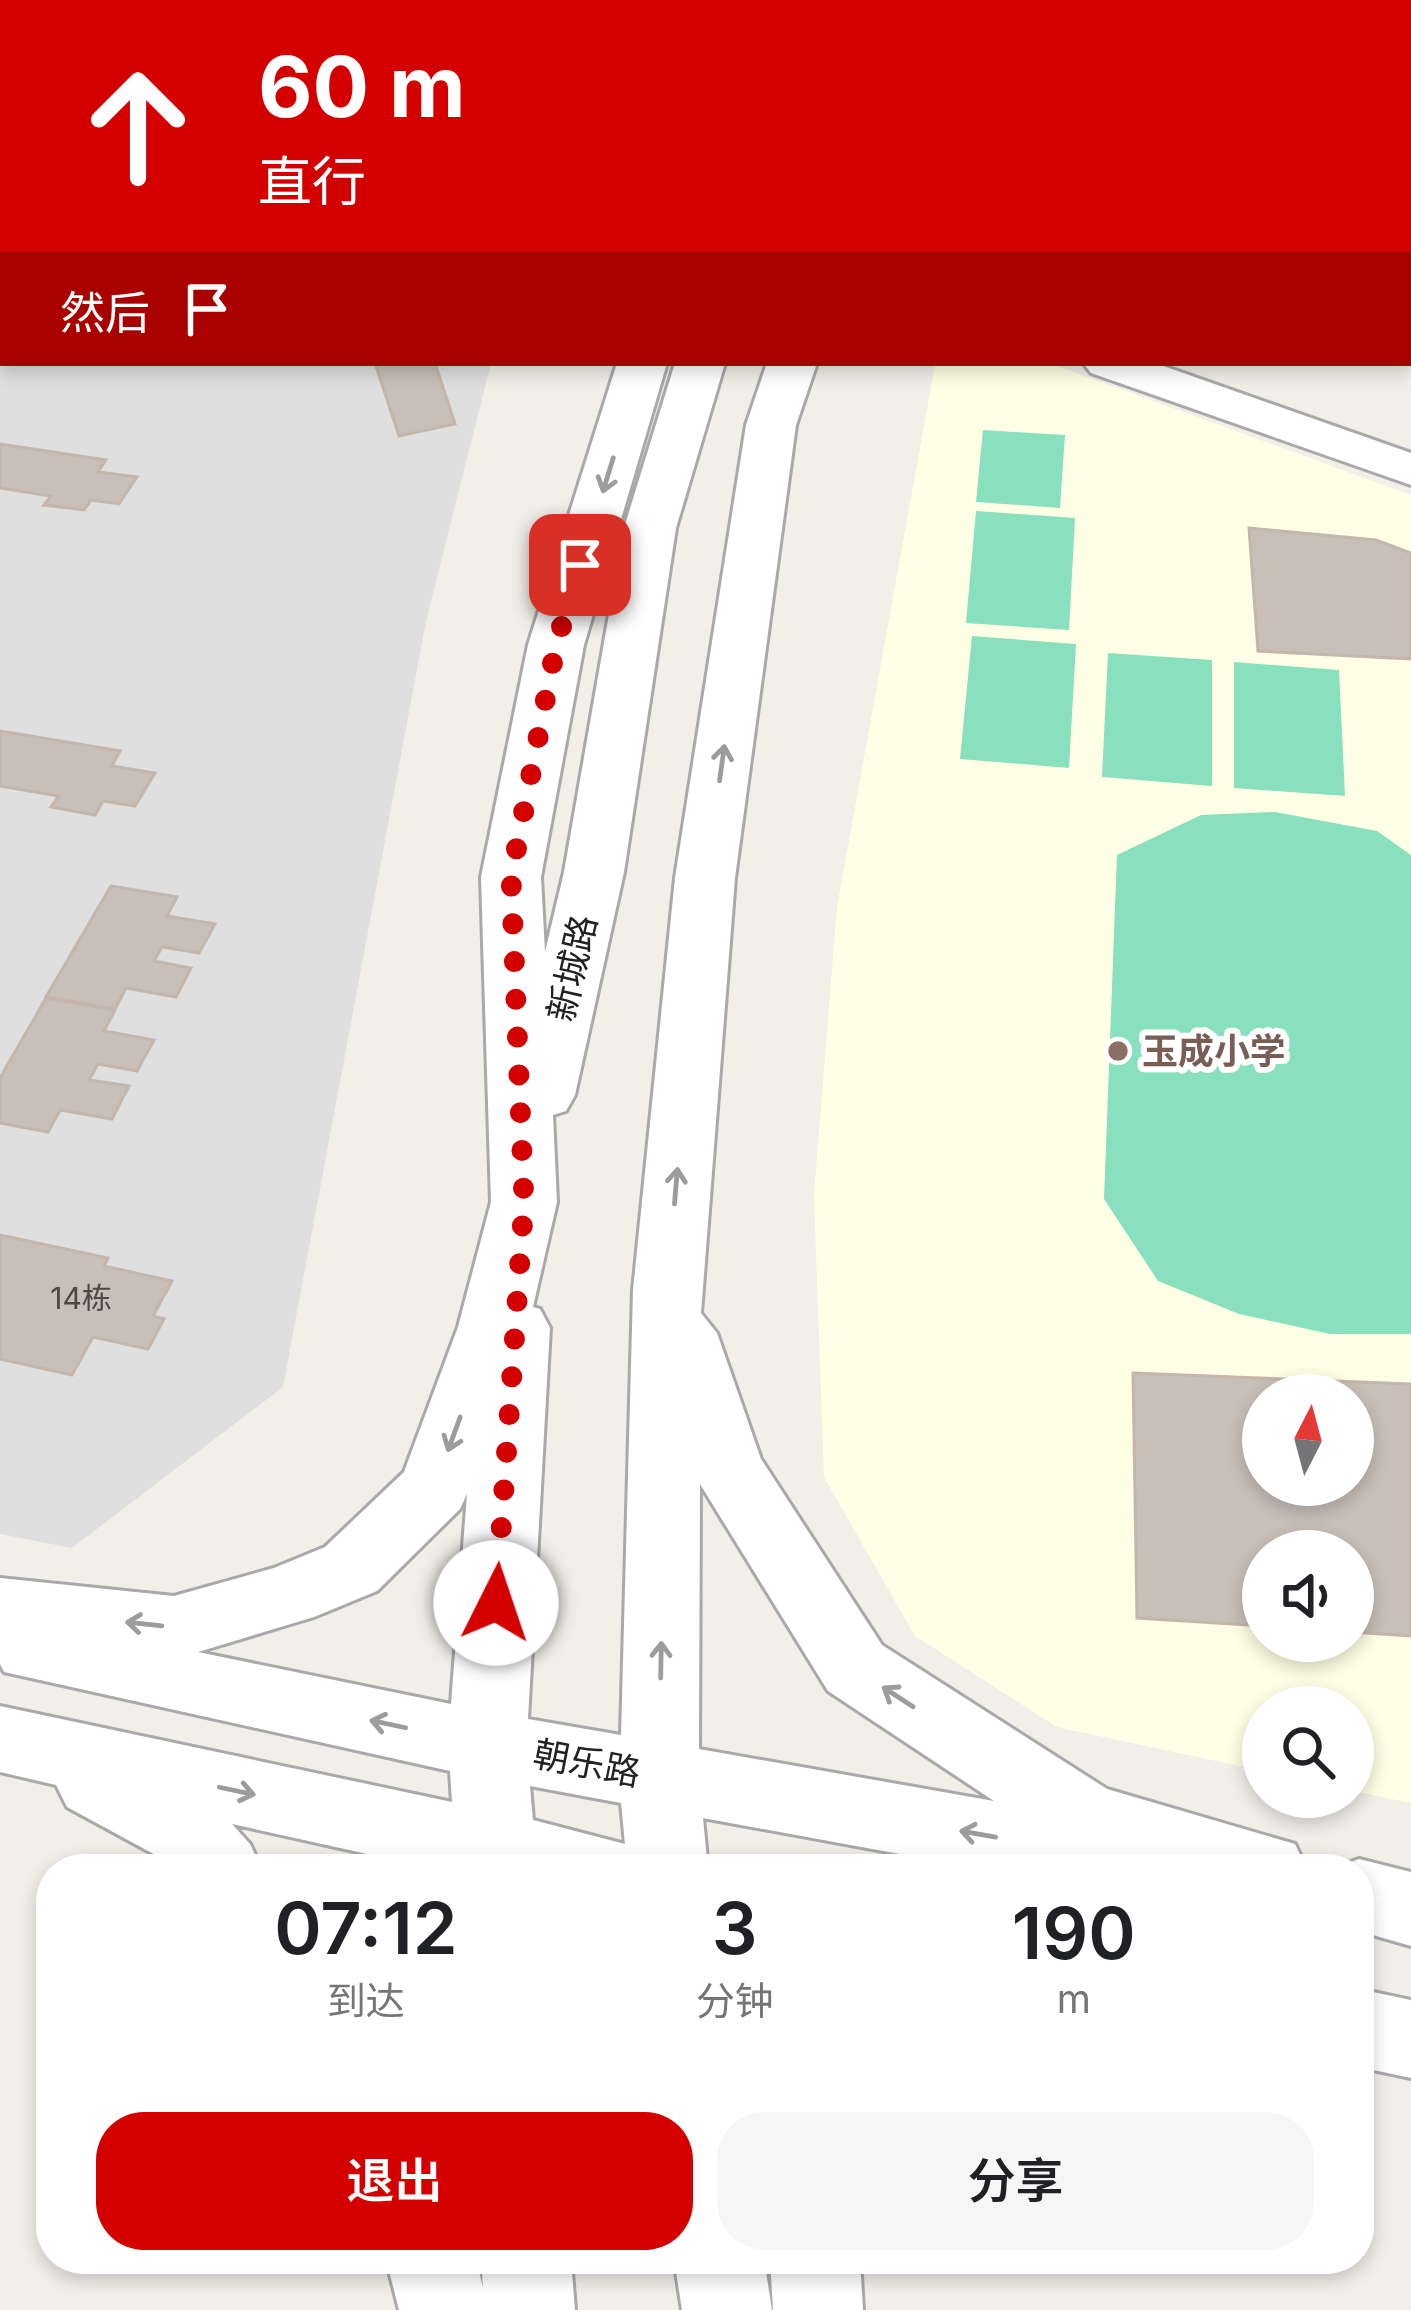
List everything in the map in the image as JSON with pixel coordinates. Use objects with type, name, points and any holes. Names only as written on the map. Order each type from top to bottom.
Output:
[{"type":"street","points":[[0,1610],[174,1627],[351,1570],[434,1488],[493,1327],[524,1202],[511,877],[556,645],[641,366]]},
{"type":"street","name":"新城路","points":[[496,1854],[487,1745],[526,1171],[593,872],[650,528],[699,366]]},
{"type":"street","points":[[666,1854],[659,1777],[667,1290],[705,878],[771,425],[791,366]]},
{"type":"street","points":[[1116,366],[1411,470]]},
{"type":"street","points":[[667,1290],[728,1468],[855,1669],[1085,1818],[1213,1854]]},
{"type":"street","name":"朝乐路","points":[[0,1642],[487,1745],[1092,1854]]},
{"type":"street","points":[[12,1741],[479,1854]]},
{"type":"street","points":[[12,1741],[189,1833],[208,1854]]},
{"type":"street","points":[[1374,1901],[1411,1910]]},
{"type":"street","points":[[1374,2031],[1411,2039]]},
{"type":"street","points":[[1374,2052],[1411,2050]]},
{"type":"street","points":[[434,2274],[444,2310]]},
{"type":"street","points":[[527,2274],[530,2310]]},
{"type":"street","points":[[721,2274],[727,2310]]},
{"type":"street","points":[[816,2274],[818,2310]]},
{"type":"shaded area","points":[[0,366],[490,366],[426,621],[283,1387],[72,1548],[0,1534]]},
{"type":"shaded area","name":"玉成小学","points":[[935,366],[1057,366],[1411,495],[1411,1803],[1374,1795],[1374,1686],[1242,1686],[1242,1767],[1057,1727],[915,1636],[824,1477],[814,1195],[837,907]]},
{"type":"green space","points":[[983,430],[1065,435],[1060,508],[976,502]]},
{"type":"green space","points":[[976,511],[1075,518],[1069,630],[966,623]]},
{"type":"green space","points":[[972,636],[1076,644],[1069,768],[960,759]]},
{"type":"green space","points":[[1108,653],[1212,660],[1212,786],[1102,777]]},
{"type":"green space","points":[[1234,662],[1339,670],[1345,796],[1234,788]]},
{"type":"green space","points":[[1275,812],[1377,831],[1411,855],[1411,1334],[1330,1334],[1239,1314],[1158,1281],[1104,1199],[1117,855],[1201,815]]},
{"type":"building","points":[[376,366],[436,366],[455,424],[399,436]]},
{"type":"building","points":[[0,444],[106,460],[98,472],[137,477],[119,504],[91,500],[84,510],[44,505],[51,496],[0,488]]},
{"type":"building","points":[[1249,528],[1376,540],[1411,553],[1411,659],[1258,651]]},
{"type":"building","points":[[0,731],[120,751],[112,766],[155,773],[135,806],[103,801],[95,815],[51,807],[59,796],[0,786]]},
{"type":"building","points":[[111,886],[177,897],[167,916],[215,924],[199,953],[162,947],[154,961],[191,968],[176,997],[126,988],[115,1009],[46,997]]},
{"type":"building","points":[[46,998],[115,1010],[104,1031],[154,1040],[137,1071],[98,1064],[89,1080],[129,1086],[112,1119],[60,1110],[48,1132],[0,1123],[0,1078]]},
{"type":"building","points":[[0,1235],[108,1258],[104,1266],[172,1281],[153,1316],[164,1319],[148,1349],[93,1337],[72,1375],[0,1359]]},
{"type":"building","points":[[1133,1373],[1242,1377],[1242,1506],[1374,1506],[1374,1383],[1411,1384],[1411,1636],[1374,1633],[1374,1530],[1242,1530],[1242,1625],[1137,1618]]},
{"type":"place","name":"玉成小学","points":[[1118,1051]]},
{"type":"route","points":[[496,1603],[524,1202],[511,877],[556,645],[580,565]]}]
